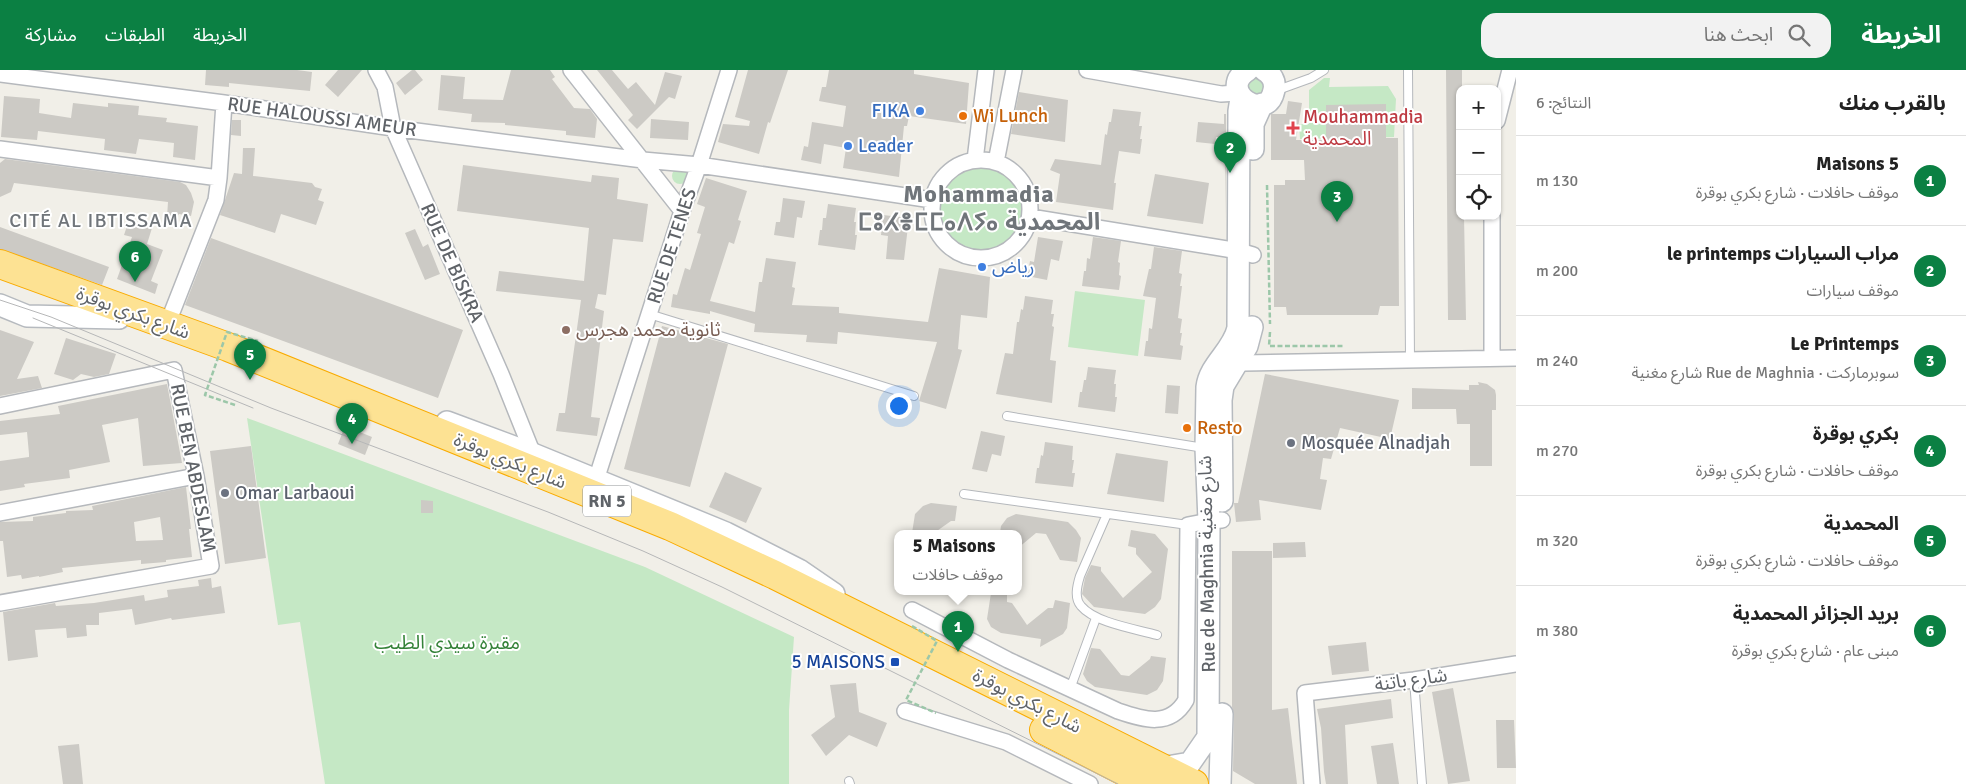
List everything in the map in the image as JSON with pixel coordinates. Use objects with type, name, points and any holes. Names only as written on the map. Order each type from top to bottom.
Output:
[{"type":"highway","name":"شارع بكري بوقرة","points":[[0,264],[228,347],[670,526],[775,575],[908,624],[1155,776]]},
{"type":"highway","name":"شارع بكري بوقرة","points":[[0,278],[119,318],[649,534],[767,588],[1155,776],[1195,783]]},
{"type":"street","name":"RUE DE BISKRA","points":[[376,70],[385,87],[393,128],[501,374],[533,454]]},
{"type":"street","points":[[571,70],[644,160],[682,211]]},
{"type":"street","name":"RUE DE TENES","points":[[596,480],[682,211],[700,165],[730,70]]},
{"type":"street","points":[[974,160],[986,70]]},
{"type":"street","points":[[996,162],[1014,70]]},
{"type":"street","points":[[1087,70],[1221,94],[1240,95],[1251,104],[1268,98],[1274,80],[1261,70],[1238,81],[1240,95]]},
{"type":"street","points":[[1501,104],[1509,71]]},
{"type":"street","name":"RUE HALOUSSI AMEUR","points":[[0,74],[224,103],[393,128],[644,160],[700,165],[932,200]]},
{"type":"street","name":"Rue de Maghnia شارع مغنية","points":[[1240,95],[1246,253]]},
{"type":"street","name":"Rue de Maghnia شارع مغنية","points":[[1220,784],[1214,449],[1208,379],[1231,357],[1237,334],[1246,253],[1253,124],[1268,98]]},
{"type":"street","points":[[167,325],[216,200],[220,178],[224,103]]},
{"type":"street","points":[[0,149],[220,178]]},
{"type":"street","points":[[983,159],[996,162],[1014,172],[1027,189],[1031,202],[1030,216],[1026,231],[1016,244],[1004,253],[989,258],[973,258],[958,253],[946,244],[936,231],[932,216],[932,200],[937,187],[945,175],[956,166],[983,159]]},
{"type":"street","points":[[1030,216],[1246,253]]},
{"type":"street","points":[[1492,220],[1492,358]]},
{"type":"street","points":[[0,255],[20,264],[48,282]]},
{"type":"street","points":[[0,306],[27,316],[119,318]]},
{"type":"street","points":[[228,347],[408,406],[533,454],[726,533],[908,624],[1008,660],[1137,718],[1156,720],[1172,716],[1181,708],[1186,700],[1188,525],[1215,520]]},
{"type":"street","points":[[1231,357],[1244,363],[1516,358]]},
{"type":"street","name":"RUE BEN ABDESLAM","points":[[0,406],[174,370],[196,476],[211,566],[0,603]]},
{"type":"street","points":[[0,514],[196,476]]},
{"type":"street","name":"Rue de Maghnia شارع مغنية","points":[[1155,776],[1190,763],[1208,737],[1215,520]]},
{"type":"street","name":"شارع باتنة","points":[[1312,784],[1305,693],[1414,680],[1516,664]]},
{"type":"street","points":[[904,711],[1006,742],[1090,784]]},
{"type":"lane","points":[[1268,98],[1324,70]]},
{"type":"lane","points":[[1408,70],[1410,360]]},
{"type":"lane","points":[[649,314],[914,396]]},
{"type":"lane","points":[[1006,416],[1214,449]]},
{"type":"lane","points":[[964,494],[1188,525]]},
{"type":"lane","points":[[1107,514],[1077,586],[1077,597],[1081,606],[1096,618],[1157,635]]},
{"type":"lane","points":[[1070,689],[1096,618]]},
{"type":"lane","points":[[1414,680],[1422,784]]},
{"type":"path","points":[[1267,185],[1269,346],[1348,346]]},
{"type":"path","points":[[235,405],[205,395],[227,332],[258,342]]},
{"type":"path","points":[[908,624],[937,641],[906,700],[936,713]]},
{"type":"green space","points":[[1252,74],[1269,83],[1258,100],[1243,83]]},
{"type":"green space","points":[[1324,78],[1330,78],[1329,87],[1388,86],[1396,99],[1394,137],[1300,139],[1299,124],[1309,124],[1309,90]]},
{"type":"green space","points":[[973,166],[989,166],[1005,173],[1016,184],[1023,200],[1020,224],[1011,238],[1005,243],[989,250],[973,250],[957,243],[946,232],[939,216],[939,200],[946,184],[957,173]]},
{"type":"green space","points":[[680,168],[688,176],[680,184],[672,176]]},
{"type":"green space","points":[[1075,291],[1145,300],[1138,356],[1068,347]]},
{"type":"green space","name":"مقبرة سيدي الطيب","points":[[247,418],[645,567],[794,637],[789,710],[789,784],[325,784],[300,622],[278,625]]},
{"type":"building","points":[[206,70],[297,70],[312,72],[310,91],[229,83],[229,87],[205,85]]},
{"type":"building","points":[[338,70],[362,70],[338,97],[325,85]]},
{"type":"building","points":[[412,70],[415,70],[423,80],[405,95],[396,83]]},
{"type":"building","points":[[511,70],[550,70],[555,77],[552,79],[574,108],[590,109],[597,119],[595,138],[566,135],[566,131],[505,125],[505,123],[471,122],[472,114],[438,110],[441,75],[465,77],[463,99],[503,100]]},
{"type":"building","points":[[597,70],[612,70],[628,89],[636,82],[655,105],[665,72],[682,76],[675,99],[669,97],[637,129],[628,120],[633,115]]},
{"type":"building","points":[[748,70],[788,70],[770,123],[768,122],[759,154],[718,142],[723,124],[749,126],[750,121],[735,117]]},
{"type":"building","points":[[829,70],[914,70],[914,74],[969,83],[966,124],[909,116],[907,126],[904,126],[899,177],[843,168],[846,148],[824,144],[821,164],[801,160],[804,146],[808,147],[812,122],[843,127],[846,106],[819,101],[822,87],[826,87]]},
{"type":"building","points":[[1446,70],[1462,70],[1462,85],[1456,85],[1456,220],[1464,220],[1466,320],[1448,320]]},
{"type":"building","points":[[1019,92],[1068,100],[1065,142],[1011,134]]},
{"type":"building","points":[[4,96],[40,99],[39,113],[71,118],[73,103],[108,107],[108,103],[139,106],[138,115],[167,118],[166,122],[198,126],[195,160],[173,157],[174,143],[139,139],[136,154],[104,150],[105,139],[38,131],[37,140],[1,137]]},
{"type":"building","points":[[1288,101],[1302,103],[1296,140],[1326,140],[1326,105],[1386,104],[1386,138],[1398,138],[1399,306],[1380,306],[1378,315],[1287,315],[1286,307],[1274,307],[1274,185],[1285,185],[1285,180],[1305,180],[1304,160],[1271,160],[1271,114],[1286,114]]},
{"type":"building","points":[[1113,109],[1141,112],[1139,126],[1142,126],[1140,139],[1142,139],[1140,154],[1119,151],[1114,183],[1116,183],[1113,210],[1056,202],[1060,174],[1050,170],[1055,159],[1101,165],[1105,134],[1107,135]]},
{"type":"building","points":[[1224,114],[1226,114],[1226,221],[1225,138],[1216,137],[1215,144],[1196,142],[1198,122],[1224,124]]},
{"type":"building","points":[[651,119],[689,122],[688,140],[650,138]]},
{"type":"building","points":[[232,120],[241,120],[241,136],[231,135]]},
{"type":"building","points":[[243,148],[255,148],[253,176],[312,183],[315,187],[322,189],[318,200],[324,202],[316,225],[281,214],[275,233],[220,215],[234,173],[242,174]]},
{"type":"building","points":[[5,159],[180,182],[186,185],[194,202],[191,216],[179,214],[176,218],[167,217],[168,202],[14,183],[11,192],[0,197],[0,163]]},
{"type":"building","points":[[463,165],[591,182],[592,175],[619,178],[617,199],[648,204],[643,242],[613,239],[606,295],[598,294],[595,308],[604,311],[591,417],[600,418],[597,436],[556,431],[559,413],[565,413],[581,300],[496,291],[499,271],[584,281],[589,228],[457,211]]},
{"type":"building","points":[[1155,174],[1209,183],[1203,224],[1147,216]]},
{"type":"building","points":[[706,178],[747,191],[738,220],[741,221],[734,244],[729,242],[710,301],[755,312],[759,282],[762,282],[766,258],[796,262],[792,287],[795,288],[792,305],[839,307],[839,313],[928,322],[939,268],[990,277],[987,318],[961,315],[958,349],[962,350],[946,409],[919,401],[937,342],[838,332],[837,344],[806,342],[807,335],[754,332],[755,324],[710,311],[710,314],[671,307],[673,294],[677,295],[685,268],[690,270],[701,234],[697,233],[705,207],[697,204]]},
{"type":"building","points":[[783,198],[805,201],[802,218],[797,217],[794,238],[774,235],[776,222],[780,222]]},
{"type":"building","points":[[828,204],[856,208],[854,222],[856,222],[855,235],[857,235],[855,250],[818,245],[820,230],[822,230],[823,218],[826,218]]},
{"type":"building","points":[[883,215],[909,218],[904,260],[886,259],[888,236],[881,235]]},
{"type":"building","points":[[129,220],[152,228],[147,244],[163,250],[151,281],[158,284],[155,294],[117,279],[132,237],[124,235]]},
{"type":"building","points":[[0,227],[109,267],[102,285],[0,249]]},
{"type":"building","points":[[415,229],[423,247],[428,244],[440,274],[425,280],[405,233]]},
{"type":"building","points":[[1038,237],[1063,241],[1059,261],[1051,259],[1047,280],[1027,276],[1030,261],[1034,262]]},
{"type":"building","points":[[1093,237],[1121,241],[1118,262],[1120,263],[1119,275],[1121,276],[1119,290],[1082,286],[1087,258],[1090,259]]},
{"type":"building","points":[[211,238],[463,330],[438,398],[185,305]]},
{"type":"building","points":[[1154,247],[1182,251],[1179,273],[1182,274],[1180,286],[1182,286],[1178,318],[1182,319],[1180,345],[1183,346],[1181,360],[1144,356],[1149,328],[1152,329],[1156,298],[1143,296],[1149,269],[1151,269]]},
{"type":"building","points":[[1025,296],[1053,300],[1051,314],[1054,314],[1052,326],[1054,327],[1050,360],[1056,361],[1052,403],[996,394],[1005,353],[1013,354],[1017,322],[1019,322],[1021,309],[1023,310]]},
{"type":"building","points":[[662,326],[728,344],[690,487],[624,469]]},
{"type":"building","points":[[0,330],[34,342],[17,379],[38,376],[42,388],[0,396]]},
{"type":"building","points":[[66,338],[116,354],[109,374],[94,377],[81,374],[73,380],[54,374]]},
{"type":"building","points":[[1088,367],[1116,370],[1114,384],[1116,384],[1115,397],[1117,397],[1115,412],[1078,407],[1080,392],[1082,392],[1084,380],[1086,380]]},
{"type":"building","name":"Mosquée Alnadjah","points":[[1265,374],[1399,400],[1390,439],[1340,428],[1331,459],[1323,458],[1320,479],[1327,480],[1321,510],[1259,500],[1261,520],[1236,522],[1234,503],[1238,503]]},
{"type":"building","points":[[1478,382],[1487,384],[1495,390],[1496,395],[1496,410],[1492,410],[1492,466],[1470,466],[1470,424],[1457,424],[1456,409],[1412,409],[1412,388],[1469,390],[1469,385],[1479,385]]},
{"type":"building","points":[[167,384],[182,463],[143,466],[138,418],[102,425],[110,462],[69,470],[70,478],[24,484],[25,487],[0,491],[0,461],[29,457],[29,454],[27,432],[0,435],[0,421],[60,414],[58,406]]},
{"type":"building","points":[[1167,385],[1180,386],[1178,414],[1165,413]]},
{"type":"building","points":[[345,426],[372,437],[365,455],[338,444]]},
{"type":"building","points":[[981,431],[1005,436],[1001,456],[992,454],[987,472],[972,469]]},
{"type":"building","points":[[1045,442],[1073,446],[1072,460],[1074,460],[1072,473],[1075,473],[1073,487],[1035,483],[1037,468],[1039,468],[1041,455],[1043,456]]},
{"type":"building","points":[[251,446],[266,558],[225,564],[210,451]]},
{"type":"building","points":[[1116,453],[1168,461],[1164,502],[1107,494]]},
{"type":"building","points":[[725,472],[762,488],[746,523],[709,507]]},
{"type":"building","points":[[186,487],[192,557],[166,560],[166,562],[141,564],[141,560],[62,568],[63,572],[22,579],[21,575],[7,577],[3,541],[0,541],[0,522],[33,521],[33,517],[66,513],[66,511],[93,510],[92,506]],"holes":[[[160,517],[163,540],[136,541],[134,522]]]},
{"type":"building","points":[[421,500],[433,501],[433,513],[421,513]]},
{"type":"building","points":[[931,503],[957,506],[955,521],[951,521],[938,530],[912,530],[915,514],[923,506]]},
{"type":"building","points":[[1016,514],[1068,522],[1081,538],[1077,562],[1060,560],[1046,534],[1036,533],[1022,545],[1022,530],[1000,530],[1007,518]]},
{"type":"building","points":[[1131,530],[1155,534],[1168,549],[1161,599],[1155,607],[1145,614],[1094,607],[1082,594],[1085,578],[1091,565],[1101,567],[1101,571],[1123,598],[1152,572],[1136,554],[1136,548],[1128,546]]},
{"type":"building","points":[[1305,542],[1306,557],[1273,558],[1273,543]]},
{"type":"building","points":[[1232,551],[1272,551],[1272,710],[1288,708],[1297,784],[1255,784],[1233,771]]},
{"type":"building","points":[[211,578],[212,588],[221,586],[225,613],[172,620],[171,618],[135,625],[132,609],[99,613],[99,625],[86,625],[87,636],[67,638],[66,628],[35,630],[38,657],[8,661],[3,612],[55,603],[56,606],[94,603],[144,595],[145,601],[168,597],[167,590],[199,586],[198,580]]},
{"type":"building","points":[[991,595],[1007,595],[1007,602],[1012,603],[1027,625],[1048,608],[1053,608],[1055,600],[1070,603],[1067,628],[1063,634],[1040,647],[1041,639],[1001,633],[991,627],[987,619]]},
{"type":"building","points":[[1366,642],[1369,671],[1332,675],[1328,646]]},
{"type":"building","points":[[1091,648],[1100,649],[1121,675],[1129,676],[1150,659],[1151,656],[1166,658],[1163,681],[1157,690],[1147,695],[1095,687],[1087,681],[1083,674]]},
{"type":"building","points":[[856,683],[859,712],[887,723],[877,747],[849,735],[826,756],[811,735],[835,717],[830,685]]},
{"type":"building","points":[[1453,688],[1470,781],[1448,784],[1432,692]]},
{"type":"building","points":[[1391,699],[1393,718],[1345,725],[1348,784],[1326,784],[1321,728],[1317,709]]},
{"type":"building","points":[[1496,720],[1514,720],[1516,768],[1497,768]]},
{"type":"building","points":[[1393,743],[1399,784],[1377,784],[1371,746]]},
{"type":"building","points":[[79,744],[83,784],[63,784],[58,746]]},
{"type":"tram line","points":[[0,300],[51,317],[271,408],[548,512],[643,551],[722,587],[1118,784]]},
{"type":"tram line","points":[[33,318],[253,408]]},
{"type":"place","name":"FIKA","points":[[920,111]]},
{"type":"place","name":"Wi Lunch","points":[[963,116]]},
{"type":"place","name":"Mouhammadia المحمدية","points":[[1293,128]]},
{"type":"place","name":"Leader","points":[[848,146]]},
{"type":"place","name":"مراب السيارات le printemps","points":[[1230,173]]},
{"type":"place","name":"Le Printemps","points":[[1337,222]]},
{"type":"place","name":"رياض","points":[[982,267]]},
{"type":"place","name":"بريد الجزائر المحمدية","points":[[135,282]]},
{"type":"place","name":"ثانوية محمد هجرس","points":[[566,330]]},
{"type":"place","name":"المحمدية","points":[[250,380]]},
{"type":"place","name":"Resto","points":[[1187,428]]},
{"type":"place","name":"Mosquée Alnadjah","points":[[1291,443]]},
{"type":"place","name":"بكري بوقرة","points":[[352,444]]},
{"type":"place","name":"Omar Larbaoui","points":[[225,493]]},
{"type":"place","name":"5 Maisons","points":[[958,652]]},
{"type":"place","name":"5 MAISONS","points":[[895,662]]},
{"type":"district","name":"Mohammadia ⵎⵓⵃⴻⵎⵎⴰⴷⵢⴰ المحمدية","points":[[979,208]]},
{"type":"district","name":"CITÉ AL IBTISSAMA","points":[[101,220]]}]
